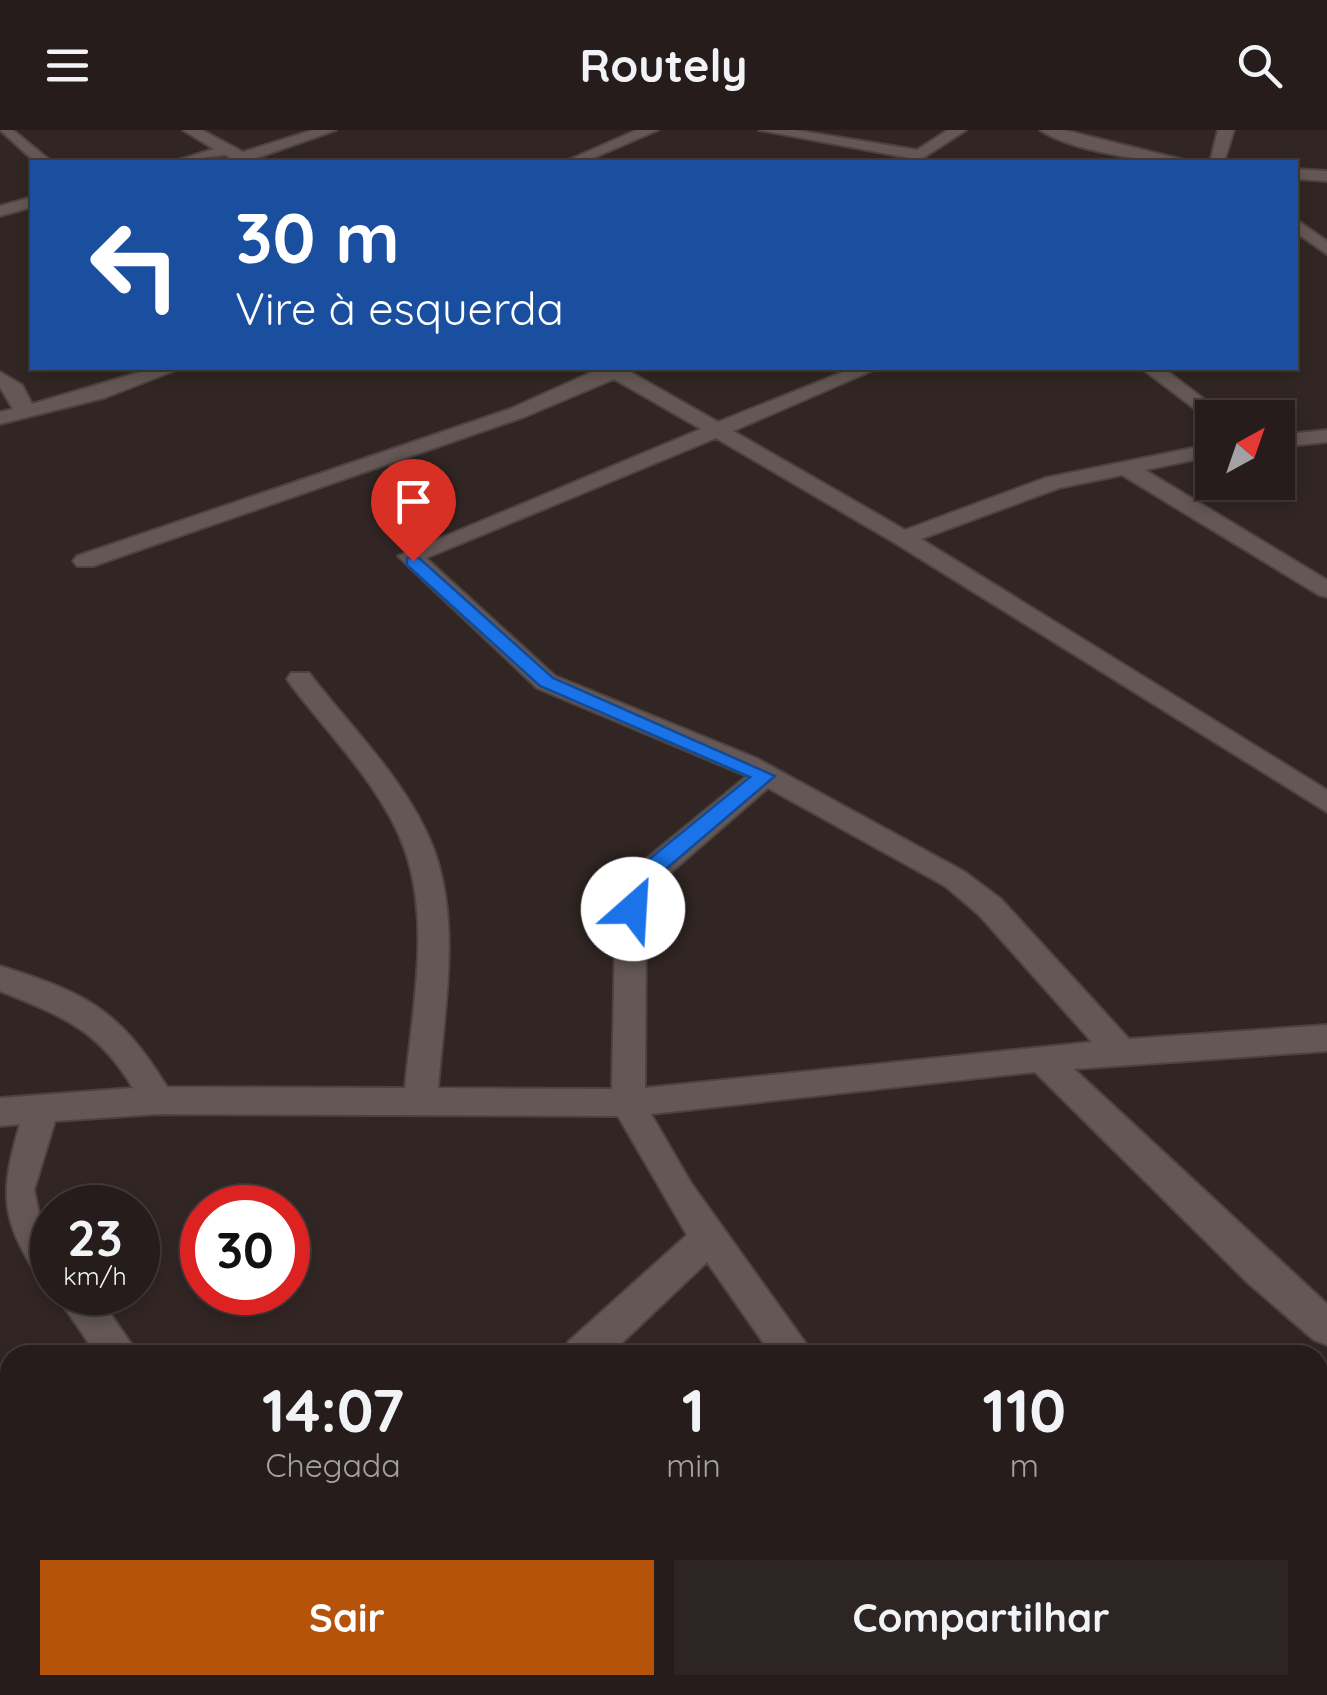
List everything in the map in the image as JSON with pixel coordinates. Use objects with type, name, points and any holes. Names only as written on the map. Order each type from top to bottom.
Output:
[{"type":"street","points":[[4,130],[42,160]]},
{"type":"street","points":[[190,130],[238,157]]},
{"type":"street","points":[[203,160],[238,157],[328,130]]},
{"type":"street","points":[[577,160],[650,130]]},
{"type":"street","points":[[767,130],[920,155],[958,130]]},
{"type":"street","points":[[1048,130],[1102,146],[1174,160]]},
{"type":"street","points":[[1218,160],[1226,130]]},
{"type":"street","points":[[1298,174],[1327,176]]},
{"type":"street","points":[[0,211],[30,203]]},
{"type":"street","points":[[1298,226],[1324,243]]},
{"type":"street","points":[[0,418],[97,394],[164,370]]},
{"type":"street","points":[[85,561],[482,425],[611,370]]},
{"type":"street","points":[[615,370],[903,538],[1327,803]]},
{"type":"street","points":[[864,370],[410,556],[546,682],[765,776],[954,879],[990,907],[1120,1051]]},
{"type":"street","points":[[1154,370],[1195,400]]},
{"type":"street","points":[[0,378],[15,390],[24,410]]},
{"type":"street","points":[[1295,439],[1327,436]]},
{"type":"street","points":[[903,538],[1053,483],[1195,453]]},
{"type":"street","points":[[1122,466],[1327,590]]},
{"type":"street","points":[[300,678],[389,799],[418,847],[432,919],[420,1102]]},
{"type":"street","points":[[765,776],[645,874],[631,892],[628,1103],[678,1194],[788,1345]]},
{"type":"street","points":[[0,978],[83,1011],[125,1046],[158,1100]]},
{"type":"street","points":[[0,1112],[158,1100],[628,1103],[1042,1058],[1327,1038]]},
{"type":"street","points":[[1042,1058],[1261,1271],[1327,1328]]},
{"type":"street","points":[[30,1233],[20,1218],[12,1182],[44,1110]]},
{"type":"street","points":[[593,1345],[709,1237]]},
{"type":"street","points":[[90,1315],[112,1345]]},
{"type":"route","points":[[413,561],[546,682],[746,764],[765,776],[645,874],[631,892],[633,909]]}]
